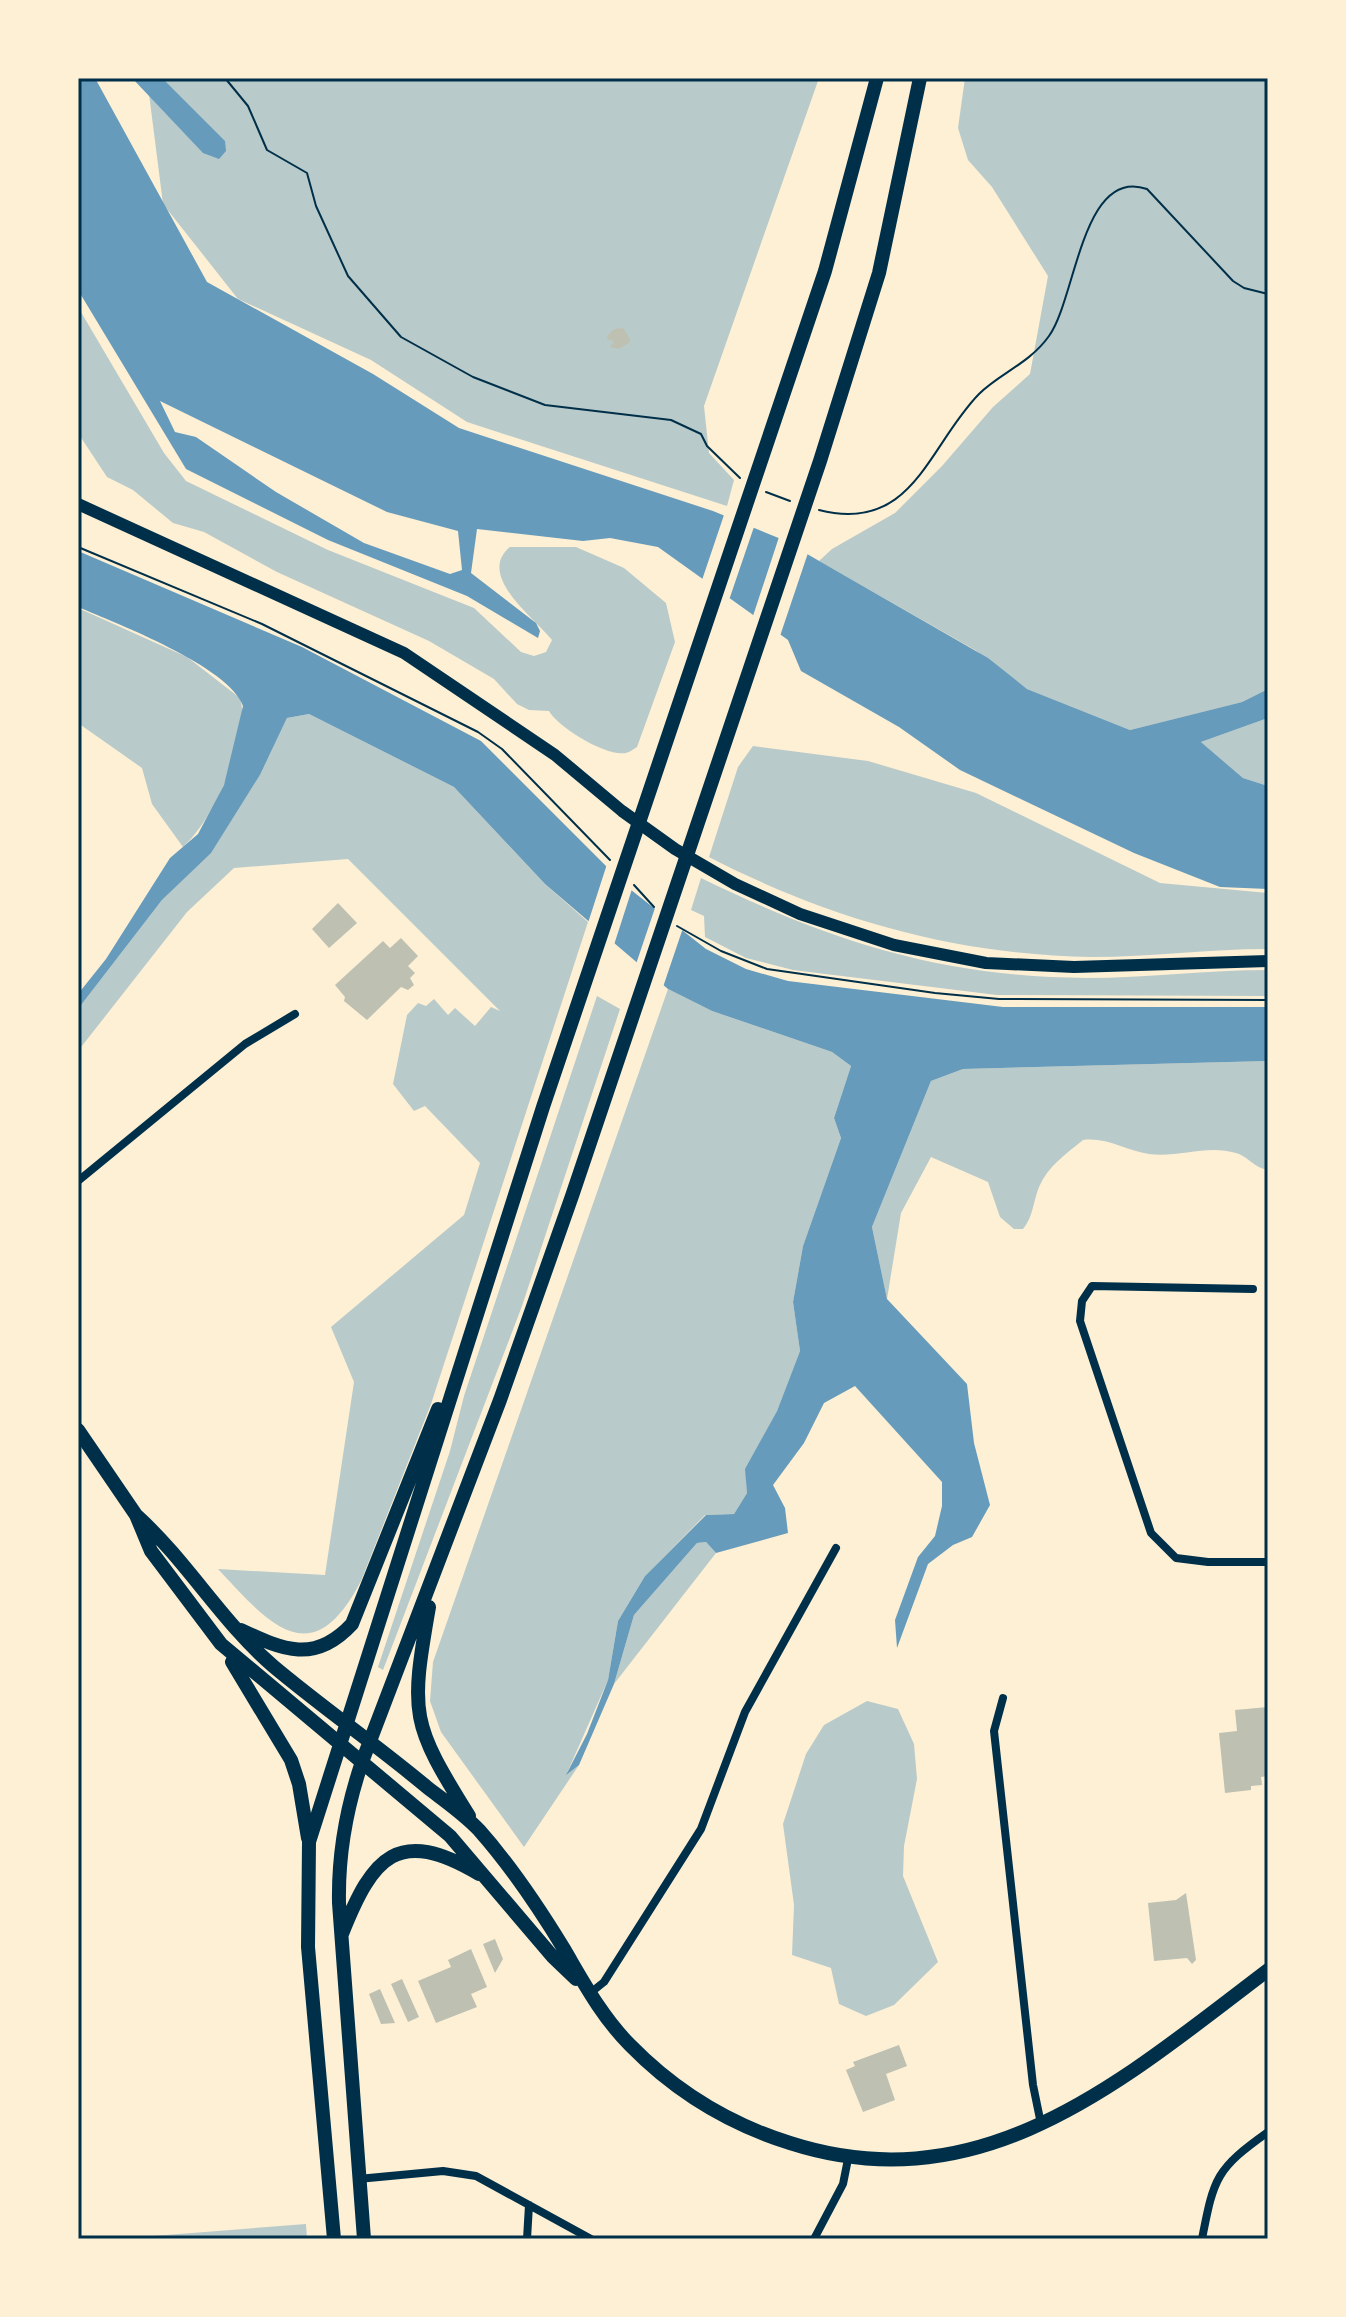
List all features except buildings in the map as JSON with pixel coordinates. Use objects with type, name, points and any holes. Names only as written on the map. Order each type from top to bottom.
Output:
[{"type":"main road","points":[[309,1842],[338,1743],[584,985],[830,256],[877,78]]},
{"type":"main road","points":[[364,2239],[341,1938],[340,1850],[362,1762],[500,1400],[630,1028],[820,461],[879,273],[920,78]]},
{"type":"main road","points":[[78,504],[404,653],[555,755],[622,811],[675,849],[726,879],[800,914],[894,945],[986,963],[1074,967],[1268,961]]},
{"type":"main road","points":[[233,1627],[272,1644],[304,1650],[333,1642],[352,1624],[363,1602],[386,1532],[467,1346]]},
{"type":"main road","points":[[78,1430],[136,1515],[151,1551],[221,1644],[291,1760],[299,1784],[309,1842],[308,1947],[334,2239]]},
{"type":"main road","points":[[136,1515],[165,1541],[233,1627],[275,1667],[477,1828]]},
{"type":"main road","points":[[434,1575],[416,1702],[425,1740],[477,1828],[530,1896],[586,1990],[628,2044],[716,2113],[776,2139],[848,2159],[900,2161],[990,2145],[1041,2125],[1106,2089],[1268,1970]]},
{"type":"main road","points":[[221,1644],[435,1821],[553,1957],[586,1990]]},
{"type":"main road","points":[[341,1938],[367,1878],[393,1856],[415,1850],[440,1853],[489,1880]]},
{"type":"main road","points":[[512,1909],[530,1896]]},
{"type":"street","points":[[78,1181],[245,1044],[295,1014]]},
{"type":"street","points":[[1253,1289],[1092,1286],[1082,1301],[1080,1321],[1151,1533],[1176,1558],[1208,1562],[1268,1562]]},
{"type":"street","points":[[586,1990],[604,1982],[701,1829],[745,1712],[836,1548]]},
{"type":"street","points":[[1003,1698],[994,1731],[1033,2085],[1041,2125]]},
{"type":"street","points":[[1202,2239],[1213,2185],[1231,2159],[1268,2132]]},
{"type":"street","points":[[814,2239],[843,2184],[848,2159]]},
{"type":"street","points":[[358,2179],[443,2171],[476,2176],[591,2239]]},
{"type":"street","points":[[527,2239],[529,2205]]},
{"type":"path","points":[[225,78],[248,106],[267,150],[307,173],[316,206],[348,276],[401,337],[473,377],[545,405],[671,420],[697,431],[719,459],[742,480]]},
{"type":"path","points":[[813,508],[848,515],[864,514],[898,498],[913,485],[977,397],[1019,367],[1049,336],[1064,306],[1088,227],[1103,200],[1112,191],[1132,186],[1147,189],[1233,281],[1268,294]]},
{"type":"path","points":[[761,490],[798,504]]},
{"type":"shaded area","points":[[147,78],[819,78],[704,406],[709,453],[734,480],[727,506],[467,422],[371,360],[238,299],[163,204]]},
{"type":"shaded area","points":[[965,78],[1268,78],[1268,689],[1242,702],[1130,730],[1027,689],[975,650],[819,561],[832,549],[895,513],[942,466],[993,407],[1030,374],[1048,276],[992,187],[968,160],[958,128]]},
{"type":"shaded area","points":[[78,307],[164,453],[186,481],[328,550],[474,608],[521,652],[534,656],[546,652],[552,640],[521,608],[503,583],[501,558],[510,547],[576,547],[624,568],[666,603],[675,642],[637,747],[626,753],[617,753],[583,740],[549,711],[529,710],[517,704],[494,679],[429,641],[277,572],[204,532],[173,523],[133,490],[107,477],[78,433]]},
{"type":"shaded area","points":[[78,608],[187,657],[240,698],[240,734],[227,777],[206,818],[183,847],[152,804],[142,768],[78,723]]},
{"type":"shaded area","points":[[309,714],[454,787],[545,884],[588,922],[431,1404],[361,1581],[343,1610],[325,1627],[308,1633],[291,1631],[273,1622],[255,1608],[218,1569],[325,1575],[354,1382],[331,1327],[464,1215],[480,1163],[425,1106],[414,1111],[393,1084],[407,1015],[418,1003],[426,1006],[434,999],[448,1015],[455,1008],[475,1026],[491,1007],[500,1011],[348,859],[234,868],[187,912],[78,1051],[78,1009],[162,900],[211,852],[260,775],[287,718]]},
{"type":"shaded area","points":[[1268,718],[1268,786],[1243,778],[1201,742]]},
{"type":"shaded area","points":[[753,746],[868,761],[976,793],[1160,883],[1268,893],[1268,949],[1114,957],[1041,955],[943,941],[894,930],[800,898],[709,857],[738,767]]},
{"type":"shaded area","points":[[701,878],[841,937],[934,963],[1033,976],[1086,978],[1268,970],[1268,996],[997,995],[793,970],[746,958],[705,937],[704,916],[691,910]]},
{"type":"shaded area","points":[[668,989],[712,1011],[832,1052],[851,1066],[834,1118],[841,1138],[803,1246],[793,1302],[800,1351],[777,1411],[746,1469],[747,1493],[734,1514],[705,1515],[645,1576],[618,1621],[608,1680],[567,1773],[579,1765],[524,1847],[441,1732],[430,1701],[433,1662]]},
{"type":"shaded area","points":[[597,996],[620,1009],[522,1306],[383,1670],[378,1667],[450,1451],[464,1396]]},
{"type":"shaded area","points":[[1268,1061],[1268,1170],[1240,1155],[1225,1151],[1160,1155],[1100,1140],[1083,1140],[1047,1173],[1026,1224],[1023,1229],[1014,1229],[1000,1217],[988,1182],[931,1157],[901,1213],[887,1299],[872,1227],[931,1081],[963,1069]]},
{"type":"shaded area","points":[[706,1542],[716,1553],[614,1684],[634,1615],[697,1543]]},
{"type":"shaded area","points":[[867,1701],[898,1709],[914,1744],[917,1779],[904,1846],[903,1876],[938,1962],[894,2005],[866,2016],[839,2004],[831,1968],[792,1955],[794,1905],[783,1824],[806,1754],[824,1725]]},
{"type":"shaded area","points":[[306,2224],[307,2239],[115,2239]]},
{"type":"water","points":[[78,78],[95,78],[207,282],[373,374],[459,428],[713,511],[781,539],[988,658],[1027,689],[1130,730],[1242,702],[1268,689],[1268,718],[1201,742],[1243,778],[1268,786],[1268,889],[1220,887],[1134,853],[960,770],[899,727],[801,671],[788,640],[658,547],[610,538],[583,541],[477,529],[471,573],[536,623],[540,631],[538,638],[467,596],[328,540],[186,469],[78,290]],"holes":[[[160,401],[387,512],[458,531],[462,570],[450,574],[364,543],[276,492],[196,437],[175,432]]]},
{"type":"water","points":[[132,78],[162,78],[225,141],[226,151],[219,159],[203,153]]},
{"type":"water","points":[[78,551],[302,647],[481,741],[626,886],[706,949],[746,969],[788,981],[1003,1007],[1268,1007],[1268,1061],[963,1069],[931,1081],[872,1227],[887,1299],[967,1384],[974,1443],[990,1505],[972,1537],[953,1545],[928,1564],[897,1648],[895,1620],[918,1557],[935,1536],[942,1506],[942,1482],[855,1386],[824,1403],[804,1443],[773,1485],[785,1508],[788,1533],[716,1553],[706,1542],[697,1543],[634,1615],[614,1684],[579,1765],[566,1775],[587,1734],[608,1680],[618,1621],[645,1576],[706,1515],[734,1514],[747,1493],[745,1469],[777,1411],[800,1351],[793,1302],[803,1246],[841,1138],[834,1118],[851,1066],[832,1052],[712,1011],[668,989],[545,884],[454,787],[309,714],[287,718],[260,775],[211,853],[162,900],[78,1009],[78,994],[106,959],[170,858],[198,834],[224,785],[243,706],[234,691],[195,662],[78,607]]},
{"type":"pier","points":[[725,512],[755,524],[728,603],[701,583]]},
{"type":"pier","points":[[780,534],[809,550],[779,639],[752,619]]},
{"type":"pier","points":[[608,861],[633,886],[613,948],[587,926]]},
{"type":"pier","points":[[656,905],[683,928],[662,990],[635,967]]}]
